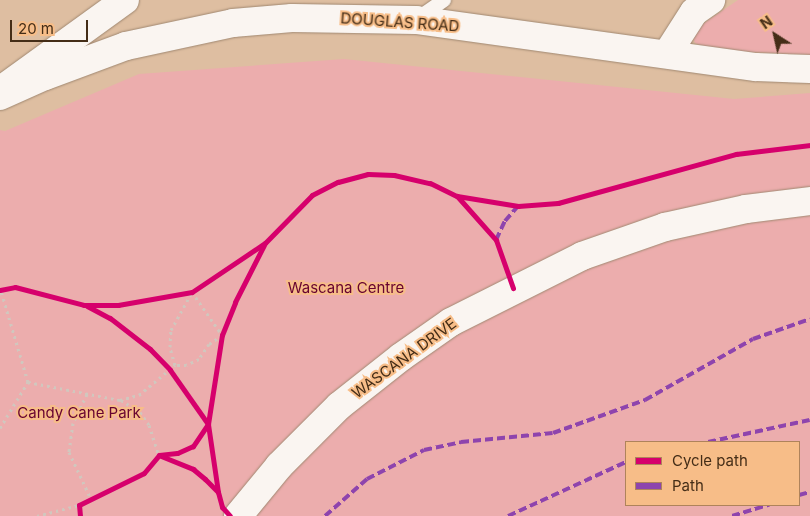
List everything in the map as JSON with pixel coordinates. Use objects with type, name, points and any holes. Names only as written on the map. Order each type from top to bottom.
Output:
[{"type":"street","points":[[0,91],[125,0]]},
{"type":"street","points":[[667,54],[694,12],[711,0]]},
{"type":"street","name":"DOUGLAS ROAD","points":[[0,96],[45,76],[126,46],[233,23],[292,18],[416,20],[756,67],[810,69]]},
{"type":"street","name":"WASCANA DRIVE","points":[[238,516],[279,466],[339,406],[451,322],[582,256],[665,227],[746,209],[810,201]]},
{"type":"lane","points":[[416,20],[444,0]]},
{"type":"path","points":[[0,428],[28,382],[1,291]]},
{"type":"path","points":[[120,400],[138,395],[175,365],[186,365],[199,359],[209,344],[222,335],[192,292],[171,330],[170,347],[175,365]]},
{"type":"path","points":[[28,382],[120,400],[140,412],[156,440],[159,455]]},
{"type":"path","points":[[87,394],[73,423],[69,452],[91,499]]},
{"type":"path","points":[[37,516],[79,505]]},
{"type":"green space","points":[[738,0],[810,0],[810,55],[713,50],[695,43],[693,38],[697,28]]},
{"type":"green space","name":"Wascana Centre","points":[[344,59],[734,99],[810,93],[810,516],[0,516],[0,130],[5,131],[139,74]]},
{"type":"marked path","points":[[496,240],[505,221],[518,206]]},
{"type":"marked path","points":[[325,516],[367,479],[424,450],[461,442],[553,433],[645,400],[753,339],[810,319]]},
{"type":"marked path","points":[[713,441],[810,420]]},
{"type":"marked path","points":[[508,516],[625,462]]},
{"type":"marked path","points":[[800,495],[810,492]]},
{"type":"marked path","points":[[732,516],[766,506]]},
{"type":"cycle path","points":[[0,290],[15,287],[84,305],[118,305],[192,292],[265,243],[312,195],[338,182],[368,174],[394,175],[430,183],[457,196],[518,206],[558,203],[736,154],[810,145]]},
{"type":"cycle path","points":[[457,196],[496,240],[513,288]]},
{"type":"cycle path","points":[[218,492],[208,424],[222,335],[235,302],[264,245]]},
{"type":"cycle path","points":[[87,306],[110,318],[150,349],[170,370],[208,424],[193,446],[177,453],[159,455]]},
{"type":"cycle path","points":[[80,516],[79,505],[144,473],[159,455]]},
{"type":"cycle path","points":[[161,456],[193,469],[205,479],[218,492],[222,507],[230,516]]},
{"type":"park label","name":"Candy Cane Park","points":[[79,413]]}]
